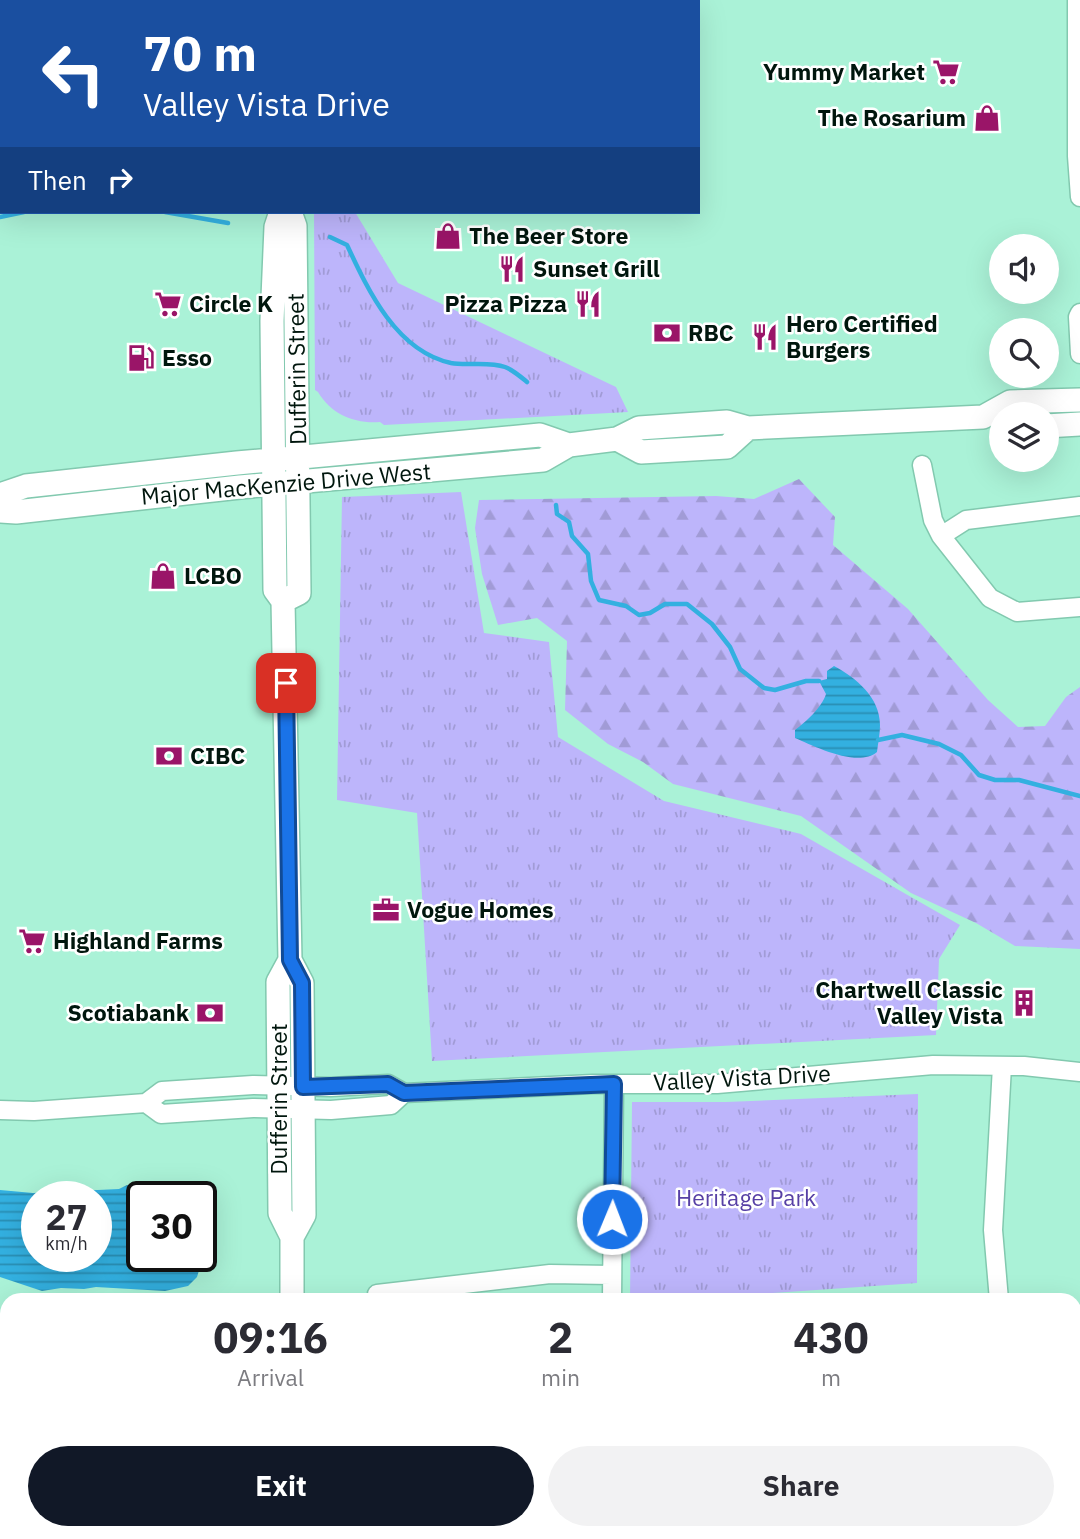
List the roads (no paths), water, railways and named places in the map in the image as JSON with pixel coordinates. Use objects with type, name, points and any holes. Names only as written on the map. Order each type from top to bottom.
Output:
[{"type":"main road","name":"Dufferin Street","points":[[280,214],[276,227],[272,321],[275,590],[284,601],[290,960],[302,983],[304,1215],[292,1237]]},
{"type":"main road","name":"Dufferin Street","points":[[284,601],[299,593],[295,226],[291,214]]},
{"type":"main road","name":"Major MacKenzie Drive West","points":[[1010,402],[1080,400]]},
{"type":"main road","name":"Major MacKenzie Drive West","points":[[0,511],[16,512],[274,484],[543,460],[569,445],[617,439],[639,428],[727,422],[748,428],[989,421]]},
{"type":"main road","points":[[1059,425],[1080,424]]},
{"type":"main road","name":"Major MacKenzie Drive West","points":[[0,495],[26,486],[540,435],[569,445]]},
{"type":"main road","name":"Dufferin Street","points":[[290,960],[278,982],[280,1213],[292,1237],[292,1293]]},
{"type":"street","points":[[1077,0],[1077,156],[1080,197]]},
{"type":"street","points":[[1080,313],[1080,354]]},
{"type":"street","points":[[922,465],[933,520],[941,536],[988,597],[1017,612],[1080,607]]},
{"type":"street","points":[[941,536],[966,520],[1080,506]]},
{"type":"street","name":"Valley Vista Drive","points":[[0,1110],[43,1111],[146,1103],[162,1091],[253,1085],[279,1097],[303,1098],[331,1110],[391,1105],[404,1093],[614,1084],[717,1084],[914,1065],[1058,1068],[1080,1072]]},
{"type":"street","points":[[998,1293],[993,1230],[1002,1066]]},
{"type":"street","points":[[611,1293],[614,1084]]},
{"type":"street","points":[[386,1293],[550,1274],[611,1275]]},
{"type":"water","points":[[834,666],[865,689],[876,706],[880,725],[879,738],[877,752],[869,756],[848,757],[795,738],[795,730],[813,714],[824,699],[826,694],[819,681],[827,679],[827,671]]},
{"type":"water","points":[[126,1186],[126,1272],[199,1272],[188,1286],[165,1291],[96,1287],[42,1291],[0,1277],[0,1190],[21,1192],[21,1272],[112,1272],[112,1189]]},
{"type":"waterway","points":[[0,217],[14,214]]},
{"type":"waterway","points":[[176,214],[228,223]]},
{"type":"waterway","points":[[330,237],[347,245],[364,281],[386,316],[414,346],[451,363],[505,367],[527,382]]},
{"type":"waterway","points":[[556,505],[557,514],[569,522],[572,536],[588,554],[591,581],[599,600],[626,606],[639,615],[650,613],[665,604],[687,604],[712,624],[730,647],[740,669],[764,688],[775,690],[806,681],[819,681]]},
{"type":"waterway","points":[[878,740],[902,735],[939,744],[961,755],[979,775],[995,780],[1019,780],[1080,796]]},
{"type":"place","name":"Yummy Market","points":[[946,72]]},
{"type":"place","name":"The Rosarium","points":[[987,118]]},
{"type":"place","name":"The Beer Store","points":[[448,236]]},
{"type":"place","name":"Sunset Grill","points":[[512,269]]},
{"type":"place","name":"Circle K","points":[[168,304]]},
{"type":"place","name":"Pizza Pizza","points":[[588,304]]},
{"type":"place","name":"RBC","points":[[667,333]]},
{"type":"place","name":"Hero Certified Burgers","points":[[765,337]]},
{"type":"place","name":"Esso","points":[[141,358]]},
{"type":"place","name":"LCBO","points":[[163,576]]},
{"type":"place","name":"CIBC","points":[[169,756]]},
{"type":"place","name":"Vogue Homes","points":[[386,910]]},
{"type":"place","name":"Highland Farms","points":[[32,941]]},
{"type":"place","name":"Chartwell Classic Valley Vista","points":[[1024,1003]]},
{"type":"place","name":"Scotiabank","points":[[210,1013]]},
{"type":"park label","name":"Heritage Park","points":[[746,1198]]}]
